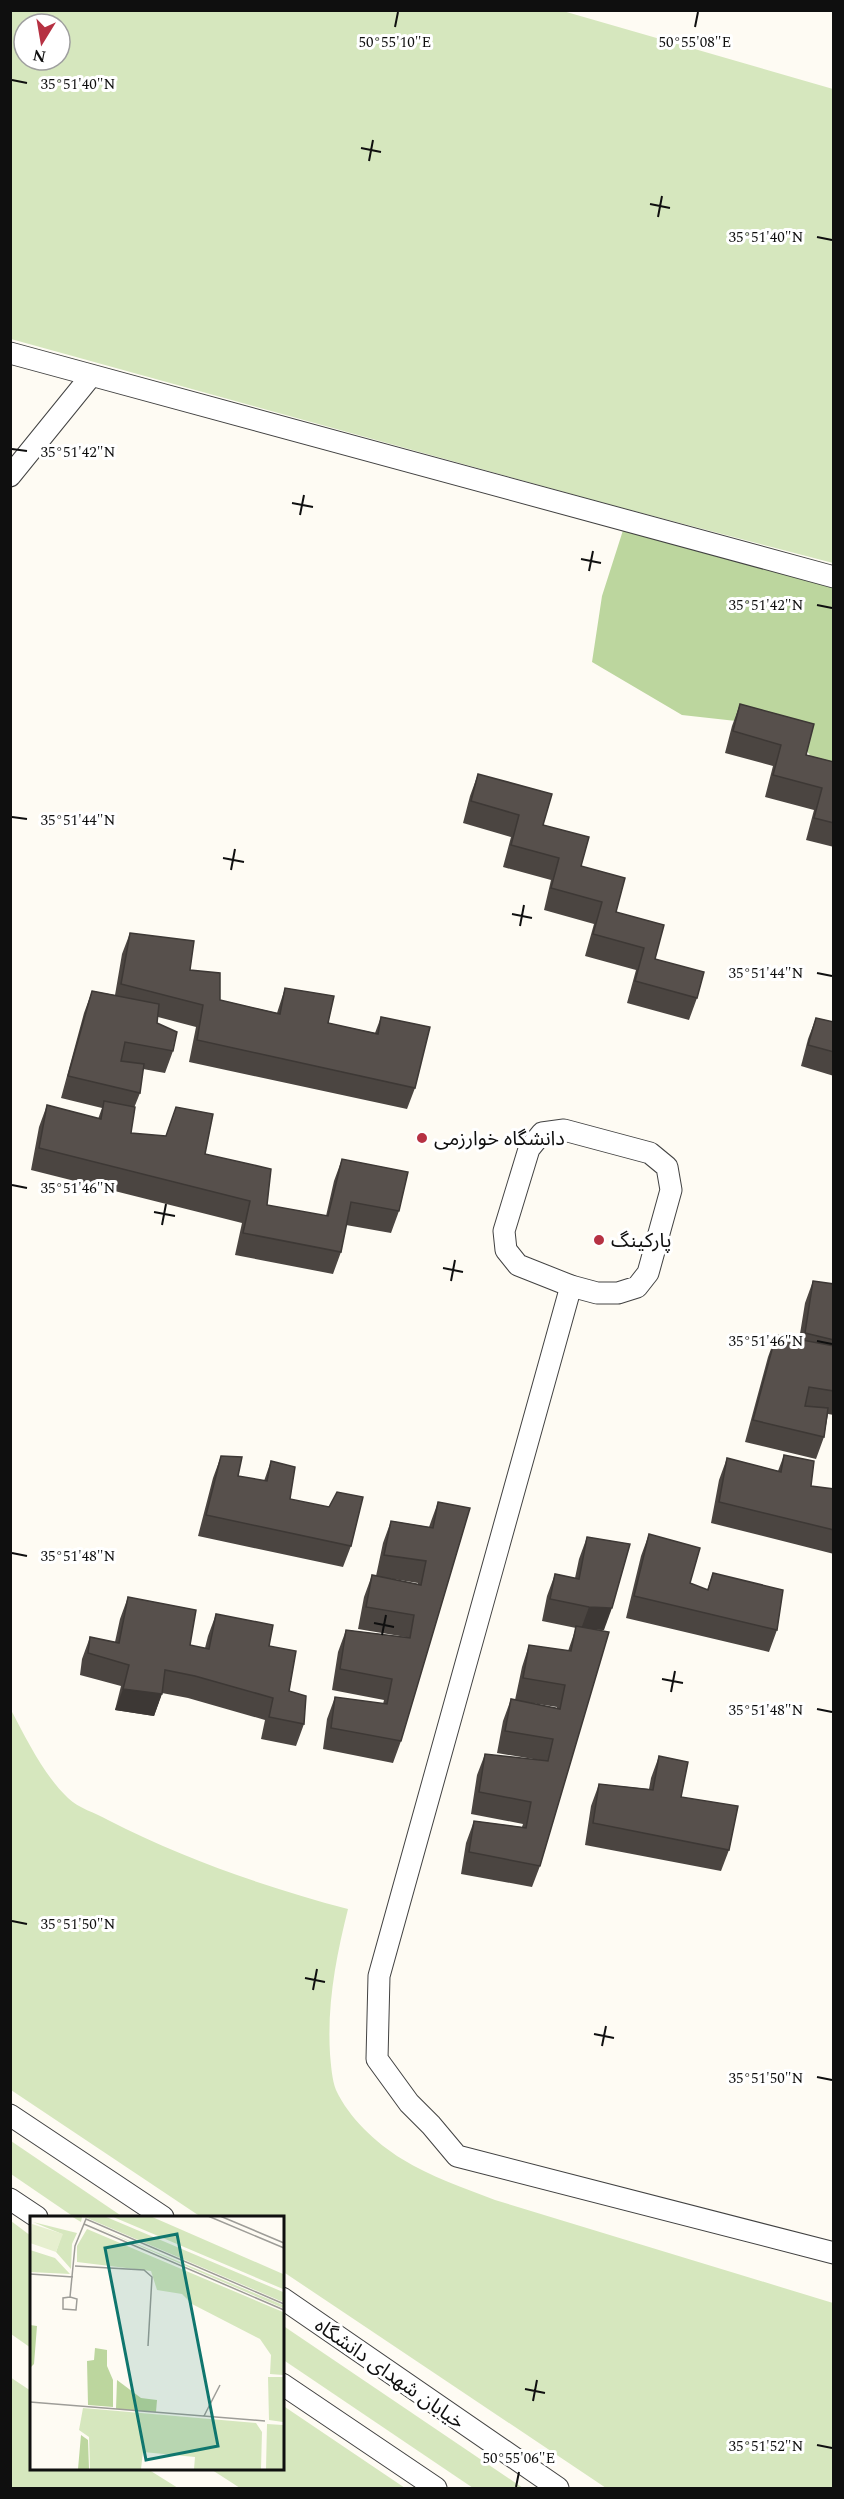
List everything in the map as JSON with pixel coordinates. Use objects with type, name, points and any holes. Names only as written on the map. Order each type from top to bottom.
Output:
[{"type":"lane","points":[[10,353],[834,577]]},
{"type":"lane","points":[[10,476],[91,376]]},
{"type":"lane","points":[[564,1130],[650,1153],[667,1167],[671,1190],[648,1273],[637,1287],[618,1293],[597,1293],[571,1286],[518,1265],[506,1250],[504,1231],[529,1149],[542,1133],[564,1130]]},
{"type":"lane","points":[[571,1286],[379,1976],[377,2060],[409,2103],[457,2156],[834,2253]]},
{"type":"lane","points":[[10,2115],[162,2216]]},
{"type":"lane","points":[[10,2199],[36,2216]]},
{"type":"lane","name":"خیابان شهدای دانشگاه","points":[[284,2299],[558,2488]]},
{"type":"lane","points":[[284,2385],[436,2488]]},
{"type":"green space","points":[[10,11],[563,11],[833,89],[833,563],[615,506],[11,339]]},
{"type":"green space","points":[[625,524],[833,579],[833,788],[797,737],[736,721],[682,715],[592,662],[602,596]]},
{"type":"green space","points":[[11,1710],[43,1768],[59,1789],[77,1805],[195,1859],[286,1891],[348,1909],[331,1999],[329,2035],[333,2077],[336,2090],[348,2110],[373,2138],[392,2153],[436,2177],[495,2200],[833,2303],[833,2488],[606,2488],[284,2272],[284,2216],[200,2216],[11,2090]]},
{"type":"green space","points":[[10,2141],[122,2216],[73,2216],[11,2174]]},
{"type":"green space","points":[[11,2221],[30,2235],[30,2347],[11,2334]]},
{"type":"green space","points":[[284,2326],[523,2488],[473,2488],[284,2360]]},
{"type":"green space","points":[[10,2377],[30,2390],[30,2469],[148,2469],[178,2488],[11,2488]]},
{"type":"green space","points":[[284,2406],[405,2488],[240,2488],[211,2469],[284,2469]]},
{"type":"building","points":[[740,704],[814,724],[806,755],[834,762],[834,823],[814,818],[822,788],[773,775],[781,745],[733,731]]},
{"type":"building","points":[[478,774],[552,794],[543,825],[589,837],[581,866],[625,878],[616,912],[664,925],[655,959],[704,972],[697,998],[635,981],[644,948],[593,934],[602,902],[551,888],[559,858],[511,845],[519,815],[471,801]]},
{"type":"building","points":[[130,933],[194,941],[190,970],[220,973],[220,1000],[280,1014],[285,988],[334,996],[328,1023],[378,1034],[381,1017],[430,1027],[415,1088],[197,1040],[203,1005],[121,984]]},
{"type":"building","points":[[92,991],[159,1004],[157,1023],[177,1032],[173,1051],[125,1042],[121,1061],[144,1064],[140,1093],[68,1076]]},
{"type":"building","points":[[816,1018],[834,1022],[834,1052],[808,1045]]},
{"type":"building","points":[[104,1101],[135,1107],[131,1133],[166,1136],[176,1107],[213,1114],[205,1154],[271,1169],[267,1205],[328,1216],[342,1159],[408,1172],[399,1211],[351,1202],[341,1252],[243,1233],[250,1201],[39,1148],[47,1105],[101,1119]]},
{"type":"building","points":[[813,1281],[834,1284],[834,1340],[805,1333]]},
{"type":"building","points":[[776,1335],[834,1346],[834,1391],[809,1387],[805,1406],[828,1408],[824,1437],[753,1420]]},
{"type":"building","points":[[784,1455],[814,1461],[811,1486],[834,1489],[834,1530],[719,1502],[727,1458],[781,1472]]},
{"type":"building","points":[[221,1456],[242,1457],[238,1476],[267,1481],[271,1461],[295,1467],[290,1499],[329,1507],[337,1492],[363,1497],[351,1546],[206,1515]]},
{"type":"building","points":[[438,1502],[470,1508],[401,1741],[331,1728],[335,1697],[387,1704],[392,1679],[340,1669],[346,1630],[410,1638],[414,1615],[366,1607],[372,1575],[421,1585],[426,1561],[384,1555],[391,1521],[433,1528]]},
{"type":"building","points":[[649,1534],[700,1548],[690,1583],[708,1590],[713,1573],[783,1590],[777,1630],[634,1596]]},
{"type":"building","points":[[587,1537],[630,1544],[612,1608],[589,1607],[550,1599],[555,1574],[579,1579]]},
{"type":"building","points":[[128,1597],[196,1610],[190,1645],[209,1649],[216,1614],[273,1625],[269,1646],[296,1651],[289,1691],[306,1696],[304,1724],[269,1717],[273,1698],[165,1670],[162,1694],[123,1689],[129,1665],[88,1653],[90,1637],[119,1643]]},
{"type":"building","points":[[576,1626],[609,1632],[540,1866],[469,1852],[474,1821],[526,1828],[531,1802],[479,1792],[485,1754],[548,1761],[553,1739],[505,1731],[511,1699],[560,1709],[565,1685],[523,1678],[529,1645],[571,1651]]},
{"type":"building","points":[[659,1756],[688,1762],[681,1797],[738,1806],[729,1850],[593,1823],[599,1784],[653,1790]]},
{"type":"place","name":"دانشگاه خوارزمی","points":[[422,1138]]},
{"type":"place","name":"پارکینگ","points":[[599,1240]]}]
